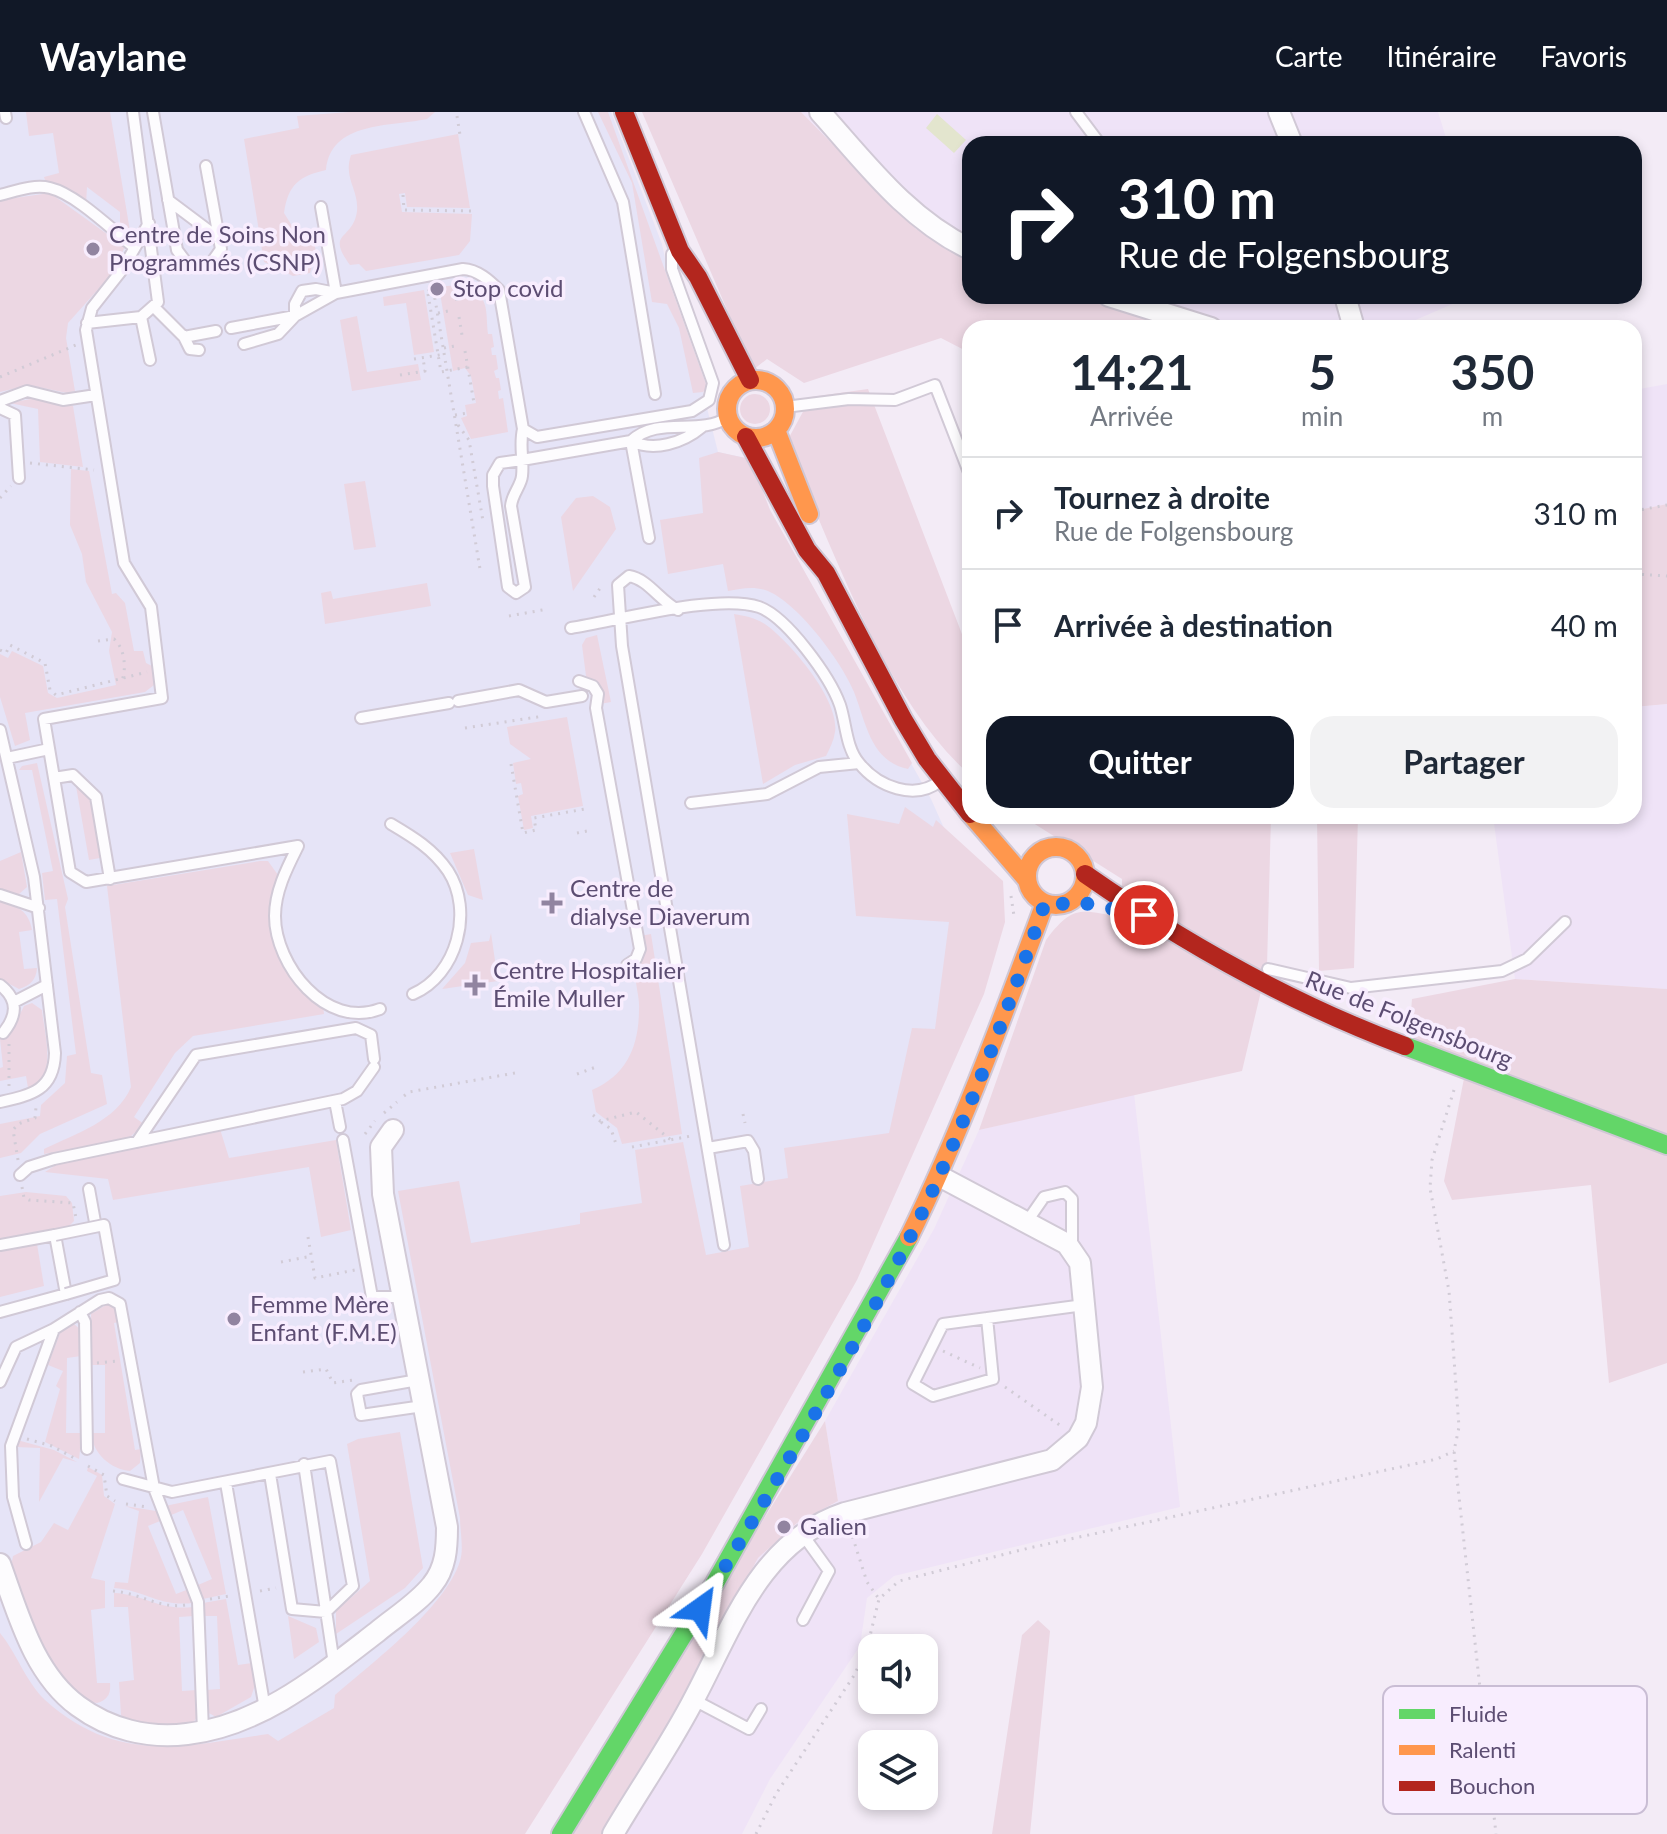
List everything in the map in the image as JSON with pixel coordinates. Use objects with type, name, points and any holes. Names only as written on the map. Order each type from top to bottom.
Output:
[{"type":"main road","points":[[624,112],[676,244],[686,283],[732,392],[728,417],[738,432],[746,437],[762,438],[776,430],[785,407],[773,386],[750,380],[732,392]]},
{"type":"main road","points":[[676,244],[698,277],[750,380]]},
{"type":"main road","points":[[776,430],[822,545],[826,573]]},
{"type":"main road","points":[[746,437],[807,550],[826,573],[903,719],[941,780],[962,805]]},
{"type":"main road","points":[[978,824],[1027,880],[1030,889],[1045,903],[1054,906],[1073,901],[1085,874],[1074,853],[1063,848],[1040,852],[1033,859],[1027,880]]},
{"type":"main road","points":[[983,824],[1040,852]]},
{"type":"main road","name":"Rue de Folgensbourg","points":[[1085,874],[1144,915],[1340,1022],[1667,1145]]},
{"type":"main road","name":"Rue de Folgensbourg","points":[[1073,901],[1144,915]]},
{"type":"main road","points":[[561,1834],[654,1687],[807,1425],[891,1273],[939,1176],[992,1047],[1045,903]]},
{"type":"street","points":[[820,112],[898,199],[930,227],[962,245]]},
{"type":"street","points":[[1279,112],[1289,136]]},
{"type":"street","points":[[1145,304],[1189,320]]},
{"type":"street","points":[[0,1564],[24,1630],[46,1672],[75,1704],[107,1723],[134,1733],[173,1736],[203,1731],[265,1709],[335,1665],[432,1586],[444,1562],[447,1527],[380,1169],[381,1147],[393,1130]]},
{"type":"street","points":[[613,1834],[694,1700],[730,1626],[761,1573],[790,1543],[845,1513],[1052,1460],[1078,1438],[1086,1423],[1092,1387],[1080,1263],[1072,1249],[939,1176]]},
{"type":"lane","points":[[87,323],[141,317],[155,308],[160,296],[133,112]]},
{"type":"lane","points":[[153,112],[177,250],[186,262],[199,267],[218,257],[220,239],[206,166]]},
{"type":"lane","points":[[584,112],[623,202],[655,394]]},
{"type":"lane","points":[[1076,112],[1094,136]]},
{"type":"lane","points":[[0,195],[32,188],[48,188],[63,193],[134,247]]},
{"type":"lane","points":[[168,200],[220,239]]},
{"type":"lane","points":[[321,207],[336,293]]},
{"type":"lane","points":[[149,223],[122,270],[92,308],[87,323],[124,563],[151,607],[162,698],[44,719],[70,872],[86,882],[298,846],[278,894],[276,930],[282,953],[303,983],[320,998],[354,1013],[380,1009]]},
{"type":"lane","points":[[523,429],[537,437],[692,411],[709,400],[713,383],[672,269],[676,244]]},
{"type":"lane","points":[[244,344],[278,334],[295,316],[336,293],[463,269],[492,282],[499,290],[523,429],[519,446],[522,460],[523,479],[512,497],[511,506],[525,587],[516,593],[508,587],[493,475],[500,463],[522,460],[631,441],[644,447],[687,440],[702,427],[728,417]]},
{"type":"lane","points":[[295,316],[298,296],[302,291],[316,289],[336,293]]},
{"type":"lane","points":[[155,308],[184,337],[190,349],[199,350]]},
{"type":"lane","points":[[231,328],[295,316]]},
{"type":"lane","points":[[141,317],[150,360]]},
{"type":"lane","points":[[184,337],[216,331]]},
{"type":"lane","points":[[785,407],[849,399],[895,400],[935,385],[962,454]]},
{"type":"lane","points":[[0,401],[27,391],[63,400],[96,395]]},
{"type":"lane","points":[[0,408],[15,415],[19,478]]},
{"type":"lane","points":[[631,441],[649,538]]},
{"type":"lane","points":[[678,610],[661,601],[639,578],[629,576],[620,582],[616,593],[619,621],[724,1245]]},
{"type":"lane","points":[[571,628],[678,610],[743,604],[772,614],[834,690],[859,763],[901,790],[922,791],[941,780]]},
{"type":"lane","points":[[579,681],[593,686],[598,694],[598,724],[640,949],[636,959],[627,965]]},
{"type":"lane","points":[[361,718],[519,690],[546,702],[582,696]]},
{"type":"lane","points":[[0,730],[39,908],[55,1053],[49,1080],[34,1095],[0,1102]]},
{"type":"lane","points":[[7,758],[49,749]]},
{"type":"lane","points":[[691,803],[767,794],[819,767],[859,763]]},
{"type":"lane","points":[[54,778],[73,775],[96,797],[110,879]]},
{"type":"lane","points":[[391,824],[434,853],[450,874],[460,916],[458,938],[451,957],[427,988],[413,994]]},
{"type":"lane","points":[[0,895],[39,908]]},
{"type":"lane","points":[[1246,971],[1269,969],[1351,988],[1502,971],[1527,959],[1565,922]]},
{"type":"lane","points":[[0,985],[14,1002],[13,1019],[4,1036]]},
{"type":"lane","points":[[14,1002],[47,985]]},
{"type":"lane","points":[[354,1013],[356,1028]]},
{"type":"lane","points":[[20,1175],[29,1167],[54,1159],[137,1142],[335,1101],[357,1091],[374,1063],[371,1035],[356,1028],[196,1055],[137,1142]]},
{"type":"lane","points":[[335,1101],[340,1127]]},
{"type":"lane","points":[[343,1140],[372,1297],[404,1297]]},
{"type":"lane","points":[[708,1148],[748,1141],[754,1151],[758,1179]]},
{"type":"lane","points":[[89,1189],[95,1222]]},
{"type":"lane","points":[[1026,1223],[1044,1197],[1065,1192],[1072,1199],[1072,1249]]},
{"type":"lane","points":[[0,1245],[104,1225],[114,1280],[0,1312]]},
{"type":"lane","points":[[55,1235],[66,1294]]},
{"type":"lane","points":[[0,1382],[16,1347],[109,1297],[120,1304],[154,1488],[198,1602],[203,1731]]},
{"type":"lane","points":[[987,1318],[993,1379],[933,1396],[913,1384],[943,1324],[987,1318],[1084,1305]]},
{"type":"lane","points":[[80,1312],[85,1322],[87,1449]]},
{"type":"lane","points":[[26,1544],[13,1497],[11,1446],[54,1329]]},
{"type":"lane","points":[[418,1380],[361,1390],[357,1394],[361,1415],[423,1406]]},
{"type":"lane","points":[[123,1479],[172,1492],[270,1474],[304,1464],[331,1462],[353,1586],[326,1612],[292,1609],[270,1474]]},
{"type":"lane","points":[[304,1464],[335,1665]]},
{"type":"lane","points":[[226,1483],[265,1709]]},
{"type":"lane","points":[[803,1535],[829,1571],[803,1620]]},
{"type":"lane","points":[[694,1700],[749,1729],[761,1709]]},
{"type":"path","points":[[457,116],[460,135]]},
{"type":"path","points":[[403,195],[404,210],[472,211]]},
{"type":"path","points":[[454,283],[457,301]]},
{"type":"path","points":[[468,367],[447,370],[441,372],[429,292],[434,293],[438,313],[447,370],[480,569]]},
{"type":"path","points":[[438,313],[448,311]]},
{"type":"path","points":[[459,317],[462,335]]},
{"type":"path","points":[[0,377],[69,347],[88,343]]},
{"type":"path","points":[[414,359],[438,355],[455,346]]},
{"type":"path","points":[[465,351],[474,403]]},
{"type":"path","points":[[400,375],[425,371],[423,358]]},
{"type":"path","points":[[455,415],[467,413]]},
{"type":"path","points":[[456,422],[469,440],[485,532]]},
{"type":"path","points":[[18,461],[81,469]]},
{"type":"path","points":[[1642,510],[1667,505]]},
{"type":"path","points":[[1642,574],[1667,576]]},
{"type":"path","points":[[509,616],[548,609]]},
{"type":"path","points":[[98,641],[114,639],[119,644],[125,667],[122,680]]},
{"type":"path","points":[[0,650],[6,653],[10,645],[45,663],[50,690],[56,695],[159,668]]},
{"type":"path","points":[[465,728],[554,714]]},
{"type":"path","points":[[511,764],[523,833],[536,830],[534,818],[585,809]]},
{"type":"path","points":[[577,833],[587,831]]},
{"type":"path","points":[[1007,888],[1014,924]]},
{"type":"path","points":[[4,1036],[11,1051],[9,1077]]},
{"type":"path","points":[[577,1074],[596,1067]]},
{"type":"path","points":[[1461,1068],[1432,1160],[1430,1188],[1449,1291],[1459,1427],[1454,1451],[1480,1686]]},
{"type":"path","points":[[404,1096],[409,1092],[515,1073]]},
{"type":"path","points":[[17,1155],[13,1130],[18,1124],[35,1118],[35,1101]]},
{"type":"path","points":[[600,1121],[636,1112],[671,1140]]},
{"type":"path","points":[[743,1114],[745,1123]]},
{"type":"path","points":[[593,1115],[611,1129],[616,1144]]},
{"type":"path","points":[[632,1147],[706,1133]]},
{"type":"path","points":[[22,1189],[24,1198],[29,1200],[73,1203],[77,1226]]},
{"type":"path","points":[[308,1237],[315,1278],[355,1270]]},
{"type":"path","points":[[281,1262],[312,1256]]},
{"type":"path","points":[[932,1346],[993,1379],[1078,1438]]},
{"type":"path","points":[[105,1362],[120,1361]]},
{"type":"path","points":[[303,1372],[326,1369],[333,1383],[338,1383]]},
{"type":"path","points":[[17,1437],[52,1446],[78,1460]]},
{"type":"path","points":[[756,1834],[776,1794],[855,1674],[868,1644],[879,1599],[899,1581],[1029,1548],[1437,1459],[1454,1451]]},
{"type":"path","points":[[88,1466],[104,1475],[107,1496],[115,1501]]},
{"type":"path","points":[[126,1504],[156,1508]]},
{"type":"path","points":[[845,1513],[867,1582],[879,1599]]},
{"type":"path","points":[[251,1593],[279,1588]]},
{"type":"path","points":[[113,1591],[133,1593],[166,1607],[193,1604]]},
{"type":"path","points":[[203,1601],[227,1597]]},
{"type":"path","points":[[1494,1814],[1496,1834]]},
{"type":"shaded area","name":"Centre Hospitalier Émile Muller","points":[[0,112],[611,112],[662,244],[672,291],[707,387],[703,392],[718,452],[750,459],[770,510],[931,799],[957,857],[945,1013],[867,1200],[433,1828],[0,1834]]},
{"type":"shaded area","points":[[26,112],[110,112],[130,231],[120,230],[120,212],[87,187],[86,204],[56,183],[46,183],[44,177],[59,173],[53,133],[29,136]]},
{"type":"shaded area","points":[[349,112],[435,112],[427,119],[350,134],[330,154],[326,170],[296,183],[288,195],[284,213],[299,237],[314,241],[316,252],[310,273],[293,276],[264,262],[244,139],[299,128],[297,116]]},
{"type":"shaded area","points":[[598,112],[608,112],[707,387],[703,392],[693,393],[679,328],[667,304],[652,302],[632,183]]},
{"type":"shaded area","points":[[642,112],[801,112],[916,229],[962,255],[962,304],[1116,304],[1156,320],[962,320],[962,349],[941,338],[804,383],[767,359],[753,370]]},
{"type":"shaded area","points":[[801,112],[1438,112],[1446,136],[962,136],[962,255],[916,229]]},
{"type":"shaded area","points":[[937,114],[962,136],[962,144],[954,153],[926,128]]},
{"type":"shaded area","points":[[458,134],[470,208],[407,207],[405,193],[399,194],[402,212],[472,214],[470,241],[459,255],[366,271],[359,264],[350,265],[340,241],[355,221],[357,211],[349,170],[351,155]]},
{"type":"shaded area","points":[[50,193],[125,247],[110,276],[68,323],[66,338],[75,391],[67,393],[29,385],[0,392],[0,200]]},
{"type":"shaded area","points":[[456,285],[476,292],[484,303],[488,334],[492,334],[494,347],[491,348],[492,355],[496,355],[498,369],[494,371],[496,378],[499,378],[499,399],[503,398],[508,432],[471,439],[461,418],[467,416],[465,405],[476,403],[471,376],[465,368],[453,371],[439,287]]},
{"type":"shaded area","points":[[424,290],[434,352],[414,355],[406,303],[384,306],[383,297]]},
{"type":"shaded area","points":[[1116,304],[1452,304],[1416,320],[1156,320]]},
{"type":"shaded area","points":[[357,316],[367,372],[418,364],[421,380],[352,391],[340,320]]},
{"type":"shaded area","points":[[1667,384],[1667,504],[1642,509],[1642,389]]},
{"type":"shaded area","points":[[868,389],[962,634],[962,767],[939,743],[886,664],[842,574],[786,443],[811,397]]},
{"type":"shaded area","points":[[755,394],[761,395],[769,403],[769,415],[761,423],[755,424],[749,423],[741,415],[740,409],[741,403],[749,395]]},
{"type":"shaded area","points":[[35,398],[73,406],[83,467],[40,462],[38,409],[10,403]]},
{"type":"shaded area","points":[[718,452],[750,459],[770,510],[912,763],[908,769],[895,765],[877,749],[848,679],[817,634],[790,606],[765,590],[746,588],[728,591],[723,564],[668,574],[660,520],[703,513],[699,458]]},
{"type":"shaded area","points":[[71,469],[89,471],[112,594],[116,593],[125,603],[134,651],[143,651],[146,663],[152,666],[154,685],[145,692],[25,713],[30,740],[15,746],[0,697],[0,654],[8,658],[12,651],[43,666],[48,693],[57,698],[116,685],[109,651],[112,632],[86,582],[82,554],[70,525]]},
{"type":"shaded area","points":[[365,481],[376,547],[354,550],[344,484]]},
{"type":"shaded area","points":[[593,496],[610,507],[616,529],[573,591],[561,517],[576,498]]},
{"type":"shaded area","points":[[1667,504],[1667,704],[1642,706],[1642,509]]},
{"type":"shaded area","points":[[427,583],[431,606],[325,624],[321,593],[331,591],[333,599]]},
{"type":"shaded area","points":[[734,614],[765,624],[790,647],[823,690],[835,719],[832,744],[826,756],[795,765],[763,784]]},
{"type":"shaded area","points":[[597,635],[611,702],[600,704],[601,690],[586,676],[582,645],[586,638]]},
{"type":"shaded area","points":[[1667,704],[1667,989],[1515,979],[1494,824],[1642,824],[1642,706]]},
{"type":"shaded area","points":[[567,717],[583,806],[531,816],[533,828],[524,830],[518,796],[523,794],[521,783],[516,784],[513,763],[531,759],[510,744],[507,727]]},
{"type":"shaded area","points":[[37,763],[68,899],[65,907],[91,1073],[102,1075],[107,1104],[40,1134],[21,1153],[0,1158],[0,1124],[40,1116],[41,1105],[65,1083],[67,1056],[76,1054],[57,899],[45,900],[42,873],[53,871],[32,770],[19,770],[22,766]]},
{"type":"shaded area","points":[[76,786],[91,801],[100,858],[89,860]]},
{"type":"shaded area","points":[[905,807],[933,827],[936,820],[1003,881],[1005,922],[984,994],[857,1280],[702,1554],[525,1834],[0,1834],[0,1633],[32,1685],[45,1700],[71,1720],[98,1734],[151,1746],[179,1746],[268,1734],[278,1741],[334,1708],[335,1695],[406,1634],[452,1579],[461,1556],[460,1518],[398,1191],[459,1181],[471,1243],[580,1224],[580,1213],[642,1203],[635,1150],[683,1142],[706,1255],[749,1247],[740,1186],[788,1178],[784,1148],[889,1133],[912,1028],[935,1029],[949,922],[856,916],[847,814],[899,824]]},
{"type":"shaded area","points":[[1035,824],[1271,824],[1267,966],[1242,1071],[979,1130],[1046,940],[1064,920],[1079,912],[1122,917],[1122,879]]},
{"type":"shaded area","points":[[1317,824],[1358,824],[1354,968],[1319,971]]},
{"type":"shaded area","points":[[474,849],[483,900],[468,895],[450,853]]},
{"type":"shaded area","points":[[21,852],[27,887],[18,895],[0,890],[0,861]]},
{"type":"shaded area","points":[[268,861],[278,875],[270,914],[276,948],[294,978],[323,1005],[324,1014],[193,1036],[175,1053],[134,1117],[144,1124],[128,1139],[44,1154],[44,1149],[105,1118],[125,1099],[131,1087],[107,886]]},
{"type":"shaded area","points":[[0,900],[21,910],[32,930],[19,932],[24,969],[37,968],[32,982],[19,989],[0,979]]},
{"type":"shaded area","points":[[491,933],[498,981],[442,989],[465,963],[471,943],[489,941]]},
{"type":"shaded area","points":[[651,934],[682,1134],[622,1144],[617,1128],[596,1112],[592,1090],[614,1076],[629,1058],[637,1035],[639,1004],[636,971],[642,950],[640,936]]},
{"type":"shaded area","points":[[1515,979],[1667,989],[1667,1363],[1609,1383],[1591,1185],[1452,1200],[1444,1181],[1466,1068],[1409,1037],[1412,999]]},
{"type":"shaded area","points":[[32,1003],[42,1010],[47,1065],[38,1083],[28,1088],[26,1076],[0,1081],[0,1068],[3,1067],[0,1039],[13,1028],[24,1006]]},
{"type":"shaded area","points":[[1134,1093],[1180,1507],[894,1576],[867,1598],[862,1634],[858,1634],[858,1649],[770,1779],[742,1834],[604,1834],[680,1704],[758,1558],[797,1523],[838,1501],[825,1421],[934,1229],[979,1130]]},
{"type":"shaded area","points":[[220,1129],[229,1158],[336,1140],[351,1230],[321,1237],[309,1167],[113,1200],[108,1179],[45,1172],[59,1163]]},
{"type":"shaded area","points":[[26,1192],[66,1196],[72,1203],[74,1221],[67,1228],[0,1240],[0,1196]]},
{"type":"shaded area","points":[[37,1244],[44,1286],[0,1297],[0,1250]]},
{"type":"shaded area","points":[[109,1303],[116,1307],[119,1322],[114,1323],[135,1450],[141,1449],[140,1463],[130,1471],[109,1464],[104,1459],[95,1447],[92,1433],[105,1433],[105,1365],[92,1365],[91,1314]]},
{"type":"shaded area","points":[[74,1324],[81,1330],[81,1356],[67,1358],[66,1433],[82,1433],[79,1459],[45,1442],[60,1389],[56,1386],[63,1371],[48,1365],[60,1333]]},
{"type":"shaded area","points":[[825,1421],[838,1501],[797,1523],[758,1558],[680,1704],[604,1834],[567,1834]]},
{"type":"shaded area","points":[[400,1432],[423,1568],[405,1588],[336,1634],[336,1611],[370,1581],[347,1444],[358,1439]]},
{"type":"shaded area","points":[[17,1440],[54,1450],[77,1462],[63,1458],[39,1502],[40,1448],[16,1447]]},
{"type":"shaded area","points":[[88,1467],[102,1475],[104,1496],[115,1504],[91,1578],[105,1581],[105,1608],[91,1610],[97,1683],[110,1683],[106,1698],[97,1703],[81,1697],[54,1667],[32,1624],[11,1566],[13,1556],[41,1542],[54,1523],[68,1530],[97,1476],[87,1471]]},
{"type":"shaded area","points":[[208,1497],[226,1594],[203,1599],[198,1585],[212,1579],[183,1510],[169,1516],[165,1506]]},
{"type":"shaded area","points":[[125,1506],[156,1511],[160,1521],[148,1526],[176,1594],[189,1589],[193,1603],[170,1603],[114,1588],[115,1582],[128,1583],[139,1511]]},
{"type":"shaded area","points":[[114,1593],[171,1607],[193,1607],[194,1616],[179,1617],[182,1691],[197,1690],[197,1717],[193,1723],[162,1727],[125,1720],[121,1715],[119,1682],[134,1680],[128,1607],[114,1607]]},
{"type":"shaded area","points":[[226,1599],[238,1665],[252,1663],[255,1685],[251,1697],[216,1717],[207,1712],[206,1690],[220,1689],[217,1616],[202,1616],[203,1603]]},
{"type":"shaded area","points":[[288,1616],[316,1628],[319,1642],[294,1659]]},
{"type":"shaded area","points":[[1038,1620],[1050,1631],[1030,1834],[992,1834],[1022,1635]]},
{"type":"traffic: fast","points":[[1405,1046],[1667,1145]]},
{"type":"traffic: fast","points":[[561,1834],[715,1583],[909,1237]]},
{"type":"traffic: slow","points":[[756,380],[767,382],[776,389],[783,398],[785,409],[783,420],[776,429],[767,436],[756,438],[745,436],[736,429],[729,420],[727,409],[729,398],[736,389],[745,382],[756,380]]},
{"type":"traffic: slow","points":[[776,430],[809,514]]},
{"type":"traffic: slow","points":[[979,824],[1027,880]]},
{"type":"traffic: slow","points":[[1056,847],[1067,849],[1076,856],[1083,865],[1085,876],[1083,887],[1076,896],[1067,903],[1056,905],[1045,903],[1036,896],[1029,887],[1027,876],[1029,865],[1036,856],[1045,849],[1056,847]]},
{"type":"traffic: slow","points":[[909,1237],[964,1114],[1045,903]]},
{"type":"traffic: jam","points":[[624,112],[680,251],[698,277],[750,380]]},
{"type":"traffic: jam","points":[[746,437],[807,550],[826,573],[903,719],[927,759],[962,804]]},
{"type":"traffic: jam","points":[[1085,874],[1161,924],[1240,970],[1322,1011],[1405,1046]]},
{"type":"place","name":"Centre de Soins Non Programmés (CSNP)","points":[[93,249]]},
{"type":"place","name":"Stop covid","points":[[437,289]]},
{"type":"place","name":"Centre de dialyse Diaverum","points":[[552,903]]},
{"type":"place","name":"Centre Hospitalier Émile Muller","points":[[475,985]]},
{"type":"place","name":"Femme Mère Enfant (F.M.E)","points":[[234,1319]]},
{"type":"place","name":"Galien","points":[[784,1527]]},
{"type":"route","points":[[700,1609],[807,1425],[921,1214],[992,1047],[1045,903],[1054,906],[1073,901],[1144,915]]}]
